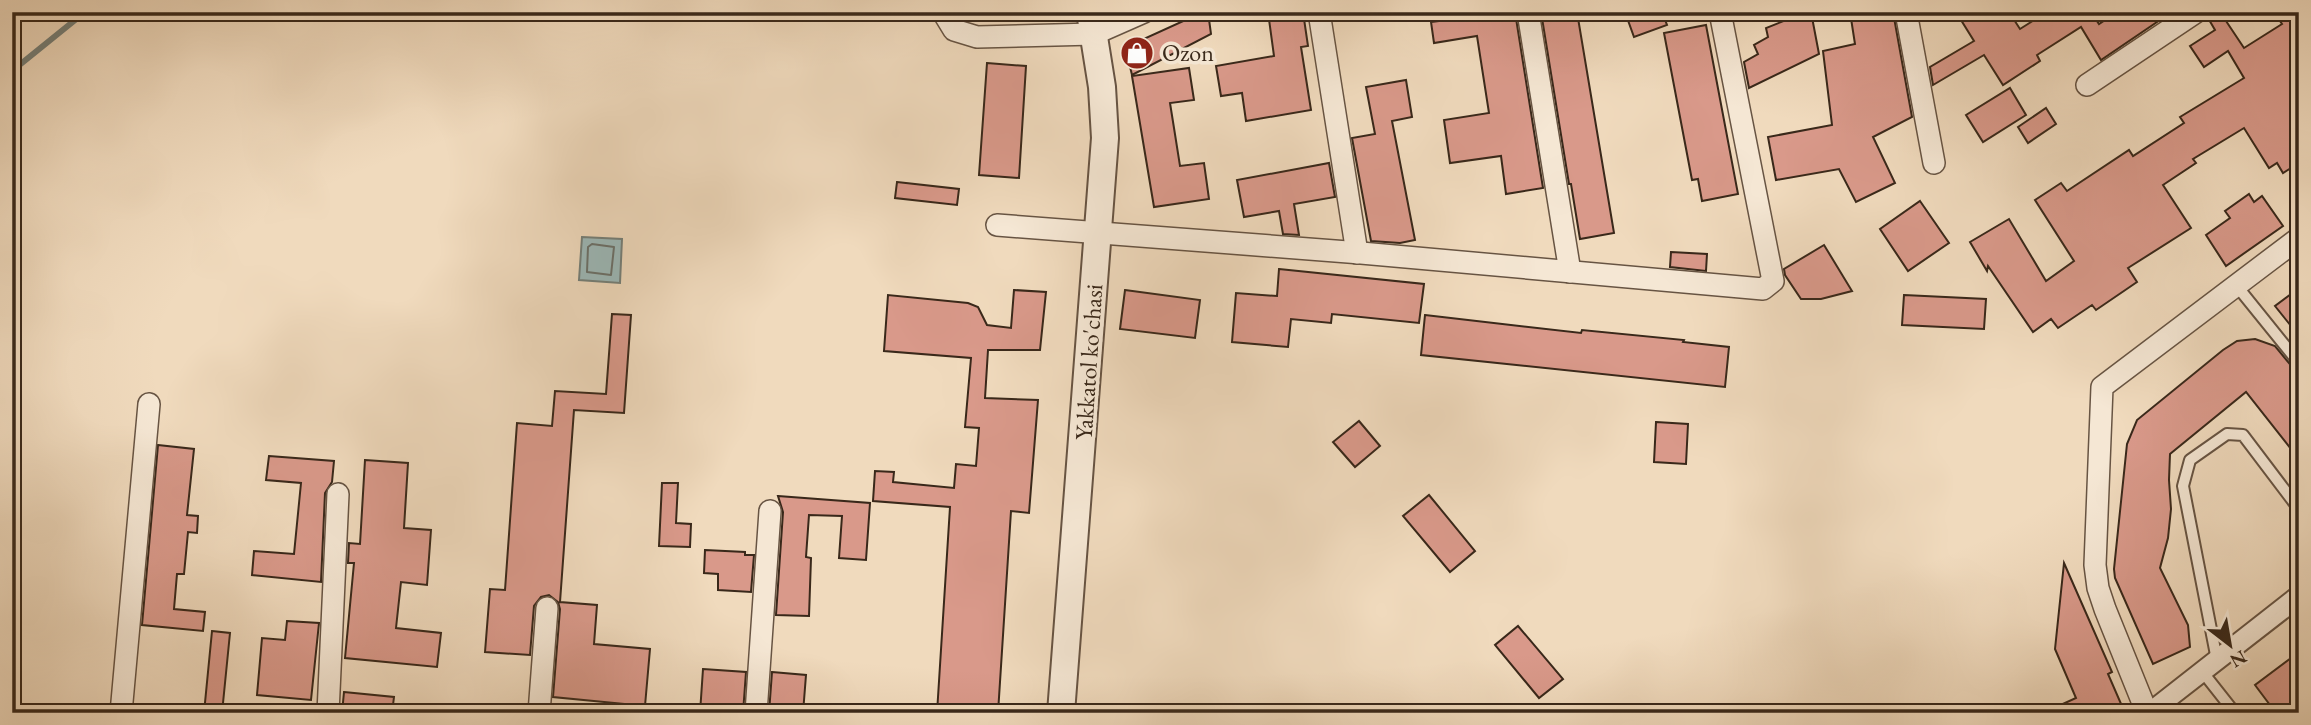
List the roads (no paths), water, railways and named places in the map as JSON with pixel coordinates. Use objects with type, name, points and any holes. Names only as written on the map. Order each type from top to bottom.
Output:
[{"type":"street","points":[[943,12],[954,30],[977,37],[1092,23],[1144,12]]},
{"type":"street","points":[[1319,12],[1357,253]]},
{"type":"street","points":[[1528,12],[1570,272]]},
{"type":"street","points":[[997,226],[1357,253],[1763,289],[1773,281],[1720,12]]},
{"type":"street","points":[[1906,12],[1934,163]]},
{"type":"street","points":[[2087,86],[2196,12]]},
{"type":"street","name":"Yakkatol ko'chasi","points":[[1061,713],[1105,138],[1102,87],[1092,23]]},
{"type":"street","points":[[2149,712],[2098,588],[2095,565],[2102,387],[2299,238]]},
{"type":"street","points":[[121,713],[149,404]]},
{"type":"street","points":[[328,713],[338,494]]},
{"type":"street","points":[[756,713],[771,511]]},
{"type":"street","points":[[539,713],[547,608]]},
{"type":"lane","points":[[2236,285],[2299,363]]},
{"type":"lane","points":[[2216,655],[2183,486],[2190,460],[2227,434],[2243,435],[2299,509]]},
{"type":"lane","points":[[2149,712],[2299,590]]},
{"type":"lane","points":[[2149,712],[2205,675],[2299,602]]},
{"type":"lane","points":[[2205,675],[2235,713]]},
{"type":"water","points":[[582,237],[622,239],[620,283],[579,280]]},
{"type":"waterway","points":[[12,71],[85,12]]},
{"type":"place","name":"Ozon","points":[[1137,53]]}]
